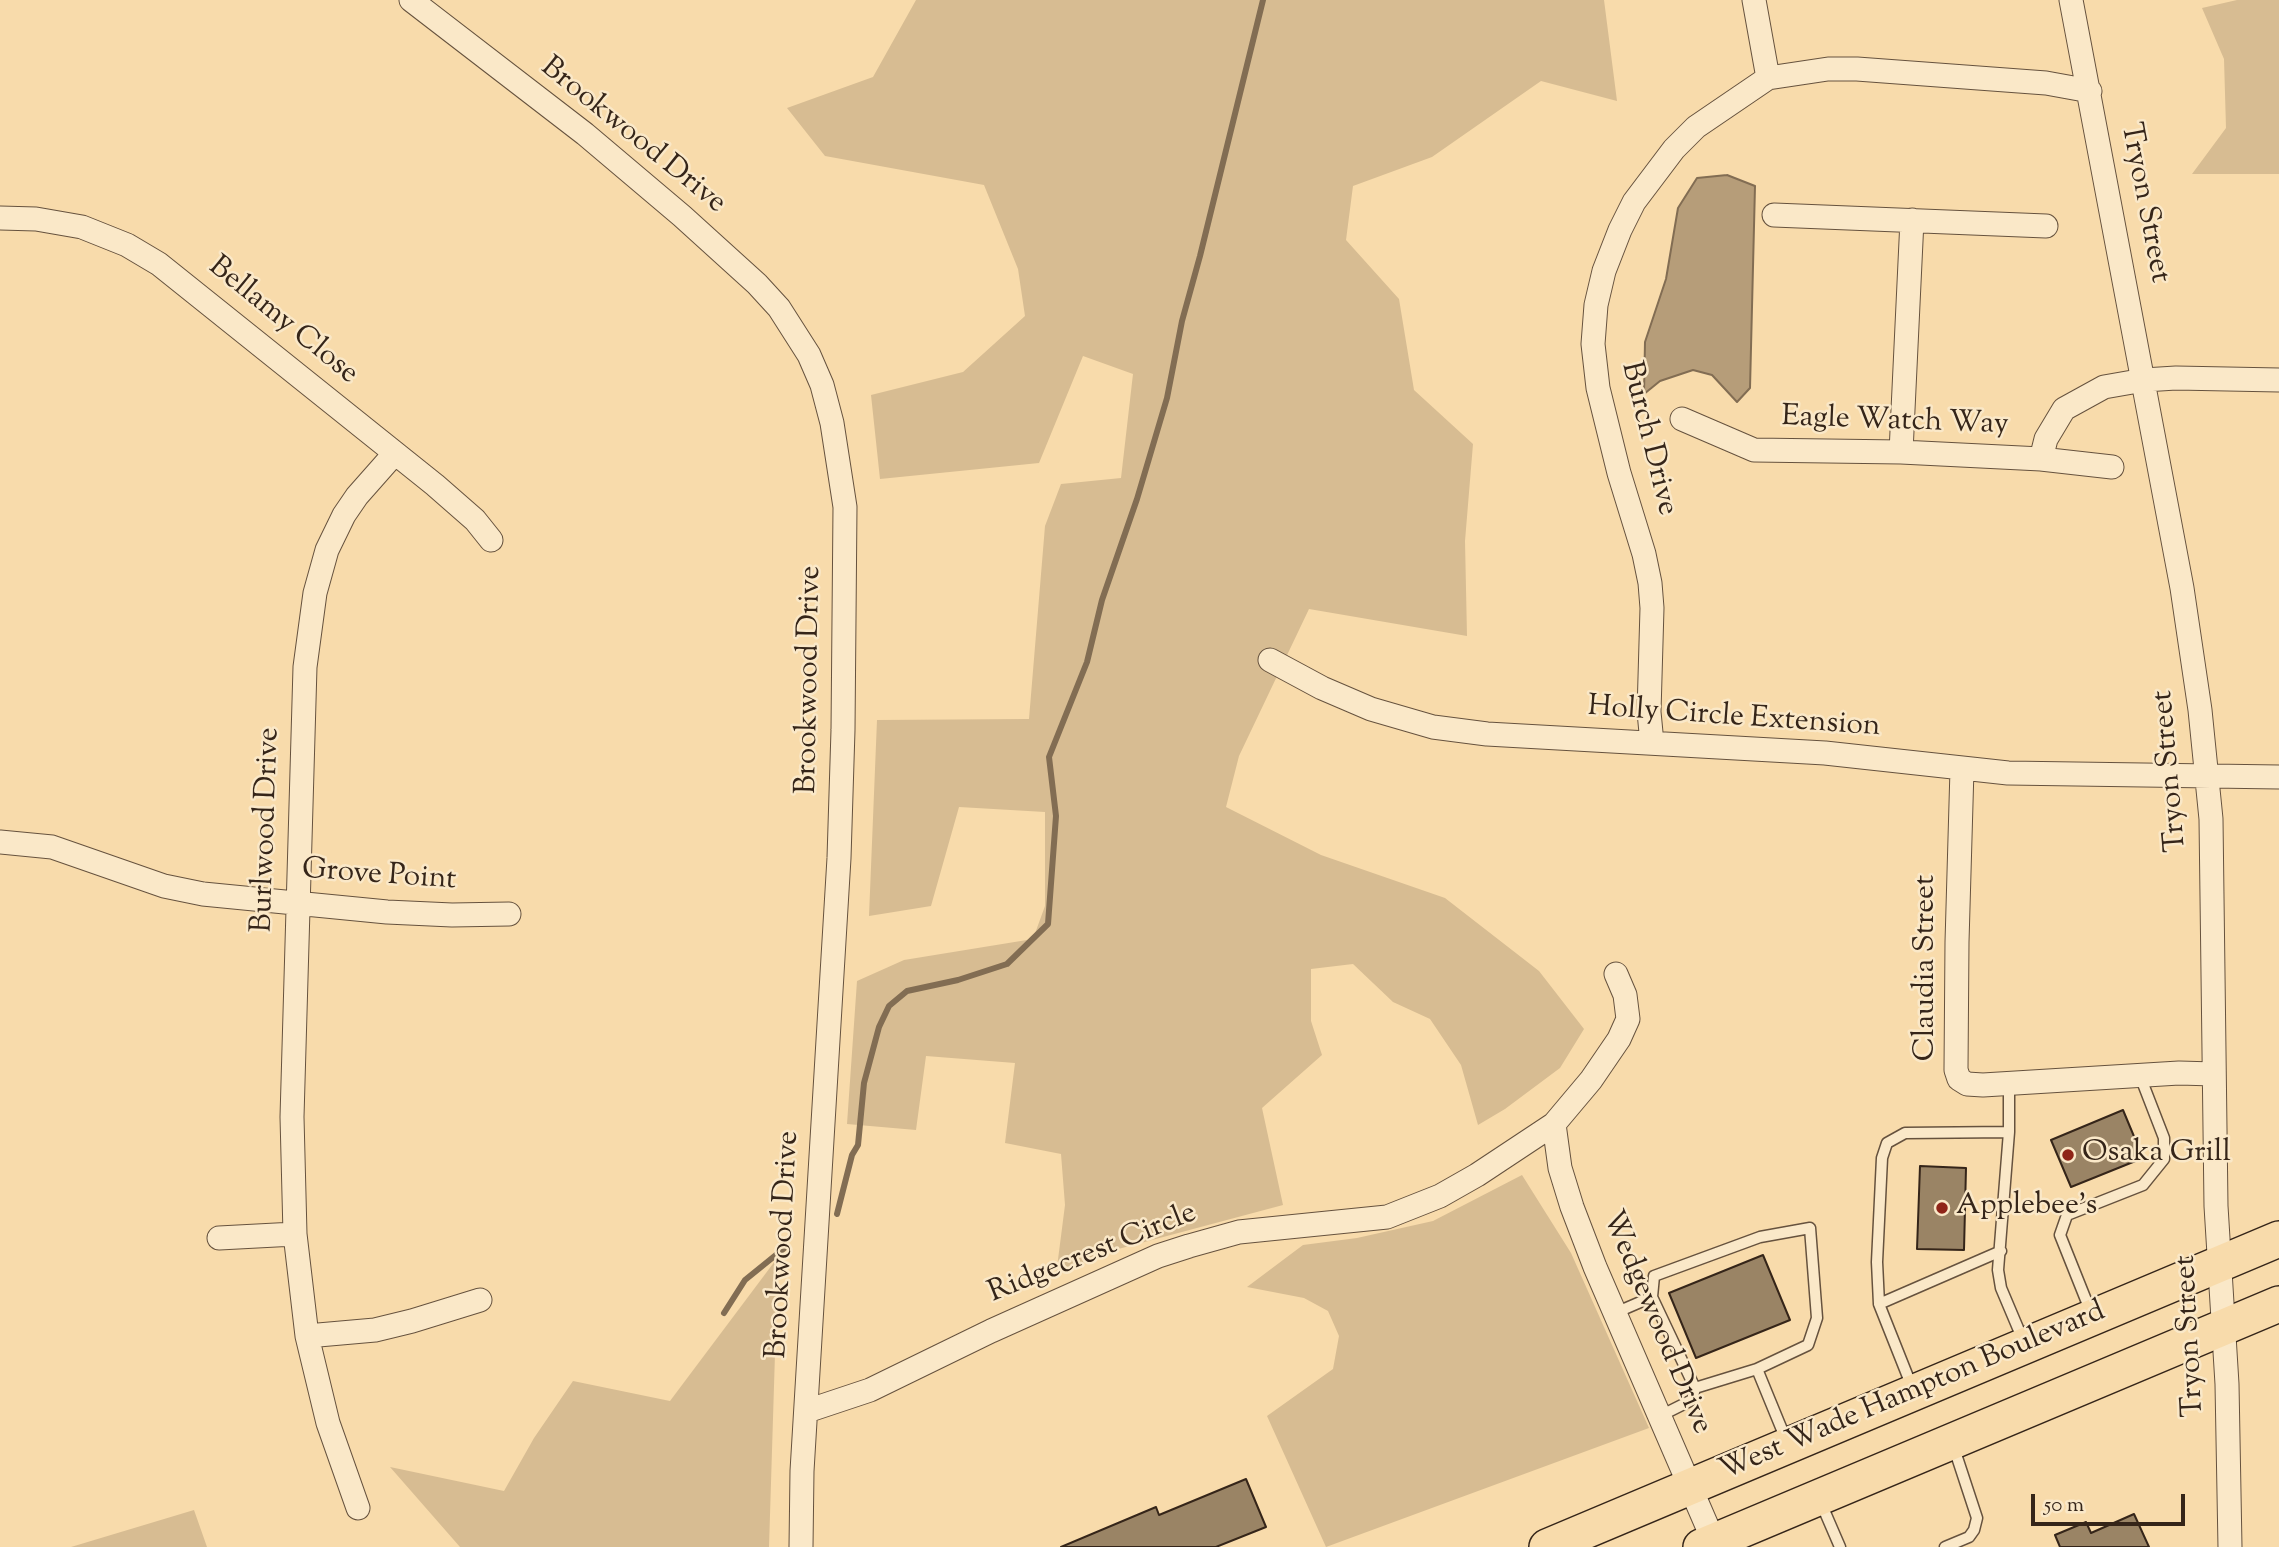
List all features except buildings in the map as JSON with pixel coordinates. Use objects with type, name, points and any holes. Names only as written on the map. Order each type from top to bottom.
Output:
[{"type":"main road","name":"West Wade Hampton Boulevard","points":[[1547,1547],[2279,1239]]},
{"type":"main road","name":"West Wade Hampton Boulevard","points":[[1707,1544],[2279,1304]]},
{"type":"street","name":"Brookwood Drive","points":[[411,0],[584,134],[682,216],[757,285],[779,308],[809,355],[822,385],[832,423],[844,496],[845,597],[839,858],[802,1471],[802,1547]]},
{"type":"street","points":[[1755,0],[1769,78]]},
{"type":"street","name":"Tryon Street","points":[[2071,0],[2182,588],[2207,776],[2211,819],[2216,1206],[2230,1494],[2230,1547]]},
{"type":"street","name":"Burch Drive","points":[[1652,743],[1649,712],[1652,608],[1650,583],[1598,388],[1593,344],[1596,305],[1604,271],[1634,202],[1653,174],[1696,127],[1769,78],[1828,69],[1857,69],[2046,83],[2090,90]]},
{"type":"street","points":[[1774,215],[2046,226]]},
{"type":"street","name":"Bellamy Close","points":[[0,218],[37,219],[82,227],[127,245],[159,264],[395,453],[475,520],[491,540]]},
{"type":"street","points":[[1901,452],[1912,220]]},
{"type":"street","points":[[2040,459],[2046,439],[2064,409],[2104,387],[2176,378],[2279,380]]},
{"type":"street","name":"Eagle Watch Way","points":[[1682,419],[1754,450],[1901,452],[2040,459],[2112,467]]},
{"type":"street","name":"Burlwood Drive","points":[[358,1508],[328,1423],[307,1336],[295,1234],[292,1117],[305,667],[315,593],[327,550],[344,515],[357,496],[395,453]]},
{"type":"street","name":"Holly Circle Extension","points":[[1270,660],[1322,688],[1371,709],[1433,727],[1487,734],[1825,753],[2008,773],[2279,777]]},
{"type":"street","name":"Claudia Street","points":[[1962,769],[1956,1070],[1959,1079],[1967,1084],[2009,1084],[2214,1074]]},
{"type":"street","name":"Grove Point","points":[[0,842],[52,847],[164,886],[203,894],[400,912],[509,914]]},
{"type":"street","name":"Ridgecrest Circle","points":[[807,1411],[870,1390],[1003,1326],[1158,1256],[1189,1245],[1239,1232],[1387,1217],[1410,1209],[1477,1175],[1554,1124],[1591,1080],[1619,1039],[1628,1018],[1625,995],[1616,974]]},
{"type":"street","name":"Wedgewood Drive","points":[[1554,1124],[1560,1168],[1591,1256],[1690,1486],[1707,1544]]},
{"type":"street","points":[[219,1238],[295,1234]]},
{"type":"street","points":[[307,1336],[375,1330],[480,1300]]},
{"type":"lane","points":[[2093,1317],[2060,1235],[2067,1215],[2143,1185],[2164,1159],[2164,1138],[2140,1076]]},
{"type":"lane","points":[[2009,1084],[2009,1132],[1998,1270],[2001,1288],[2026,1346]]},
{"type":"lane","points":[[1914,1393],[1880,1304],[1877,1262],[1882,1158],[1887,1143],[1905,1133],[2009,1132]]},
{"type":"lane","points":[[1660,1416],[1692,1400],[1695,1388],[1652,1297],[1654,1276],[1760,1237],[1810,1228],[1817,1318],[1808,1345],[1757,1369],[1695,1388]]},
{"type":"lane","points":[[1880,1304],[2001,1251]]},
{"type":"lane","points":[[1615,1313],[1652,1297]]},
{"type":"lane","points":[[1757,1369],[1788,1445]]},
{"type":"lane","points":[[1945,1547],[1969,1537],[1977,1518],[1952,1442]]},
{"type":"lane","points":[[1819,1497],[1840,1547]]},
{"type":"shaded area","points":[[916,0],[1604,0],[1617,101],[1541,81],[1432,157],[1353,186],[1346,240],[1399,299],[1414,390],[1473,444],[1465,541],[1467,636],[1309,609],[1239,756],[1226,807],[1321,855],[1445,898],[1539,971],[1584,1029],[1560,1068],[1505,1109],[1478,1125],[1461,1065],[1430,1019],[1393,1002],[1353,964],[1311,969],[1311,1021],[1322,1055],[1262,1108],[1283,1205],[1107,1252],[1056,1275],[1065,1205],[1061,1154],[1005,1143],[1015,1063],[926,1056],[916,1130],[847,1124],[857,981],[904,960],[1033,939],[1045,906],[1045,812],[959,807],[931,906],[869,916],[877,720],[1029,719],[1045,526],[1061,484],[1121,478],[1133,374],[1083,356],[1039,463],[880,479],[871,395],[963,372],[1025,316],[1018,269],[984,185],[825,156],[787,108],[873,77]]},
{"type":"shaded area","points":[[2237,0],[2279,0],[2279,174],[2192,174],[2226,128],[2224,59],[2202,8]]},
{"type":"shaded area","points":[[1727,175],[1755,186],[1750,388],[1737,402],[1712,375],[1693,370],[1660,381],[1644,394],[1645,342],[1666,279],[1678,208],[1697,178]]},
{"type":"shaded area","points":[[1522,1175],[1571,1253],[1649,1428],[1326,1547],[1267,1416],[1333,1369],[1339,1336],[1328,1311],[1304,1298],[1247,1287],[1303,1245],[1357,1238],[1433,1221]]},
{"type":"shaded area","points":[[778,1257],[769,1547],[460,1547],[390,1467],[504,1491],[534,1438],[573,1381],[670,1401]]},
{"type":"shaded area","points":[[194,1510],[207,1547],[71,1547]]},
{"type":"waterway","points":[[837,1214],[852,1155],[858,1145],[864,1083],[879,1027],[889,1006],[907,991],[958,980],[1007,964],[1048,924],[1056,816],[1049,757],[1087,662],[1102,600],[1137,499],[1167,398],[1182,321],[1263,0]]},
{"type":"waterway","points":[[724,1313],[745,1280],[787,1246]]},
{"type":"place","name":"Osaka Grill","points":[[2068,1155]]},
{"type":"place","name":"Applebee's","points":[[1942,1208]]}]
